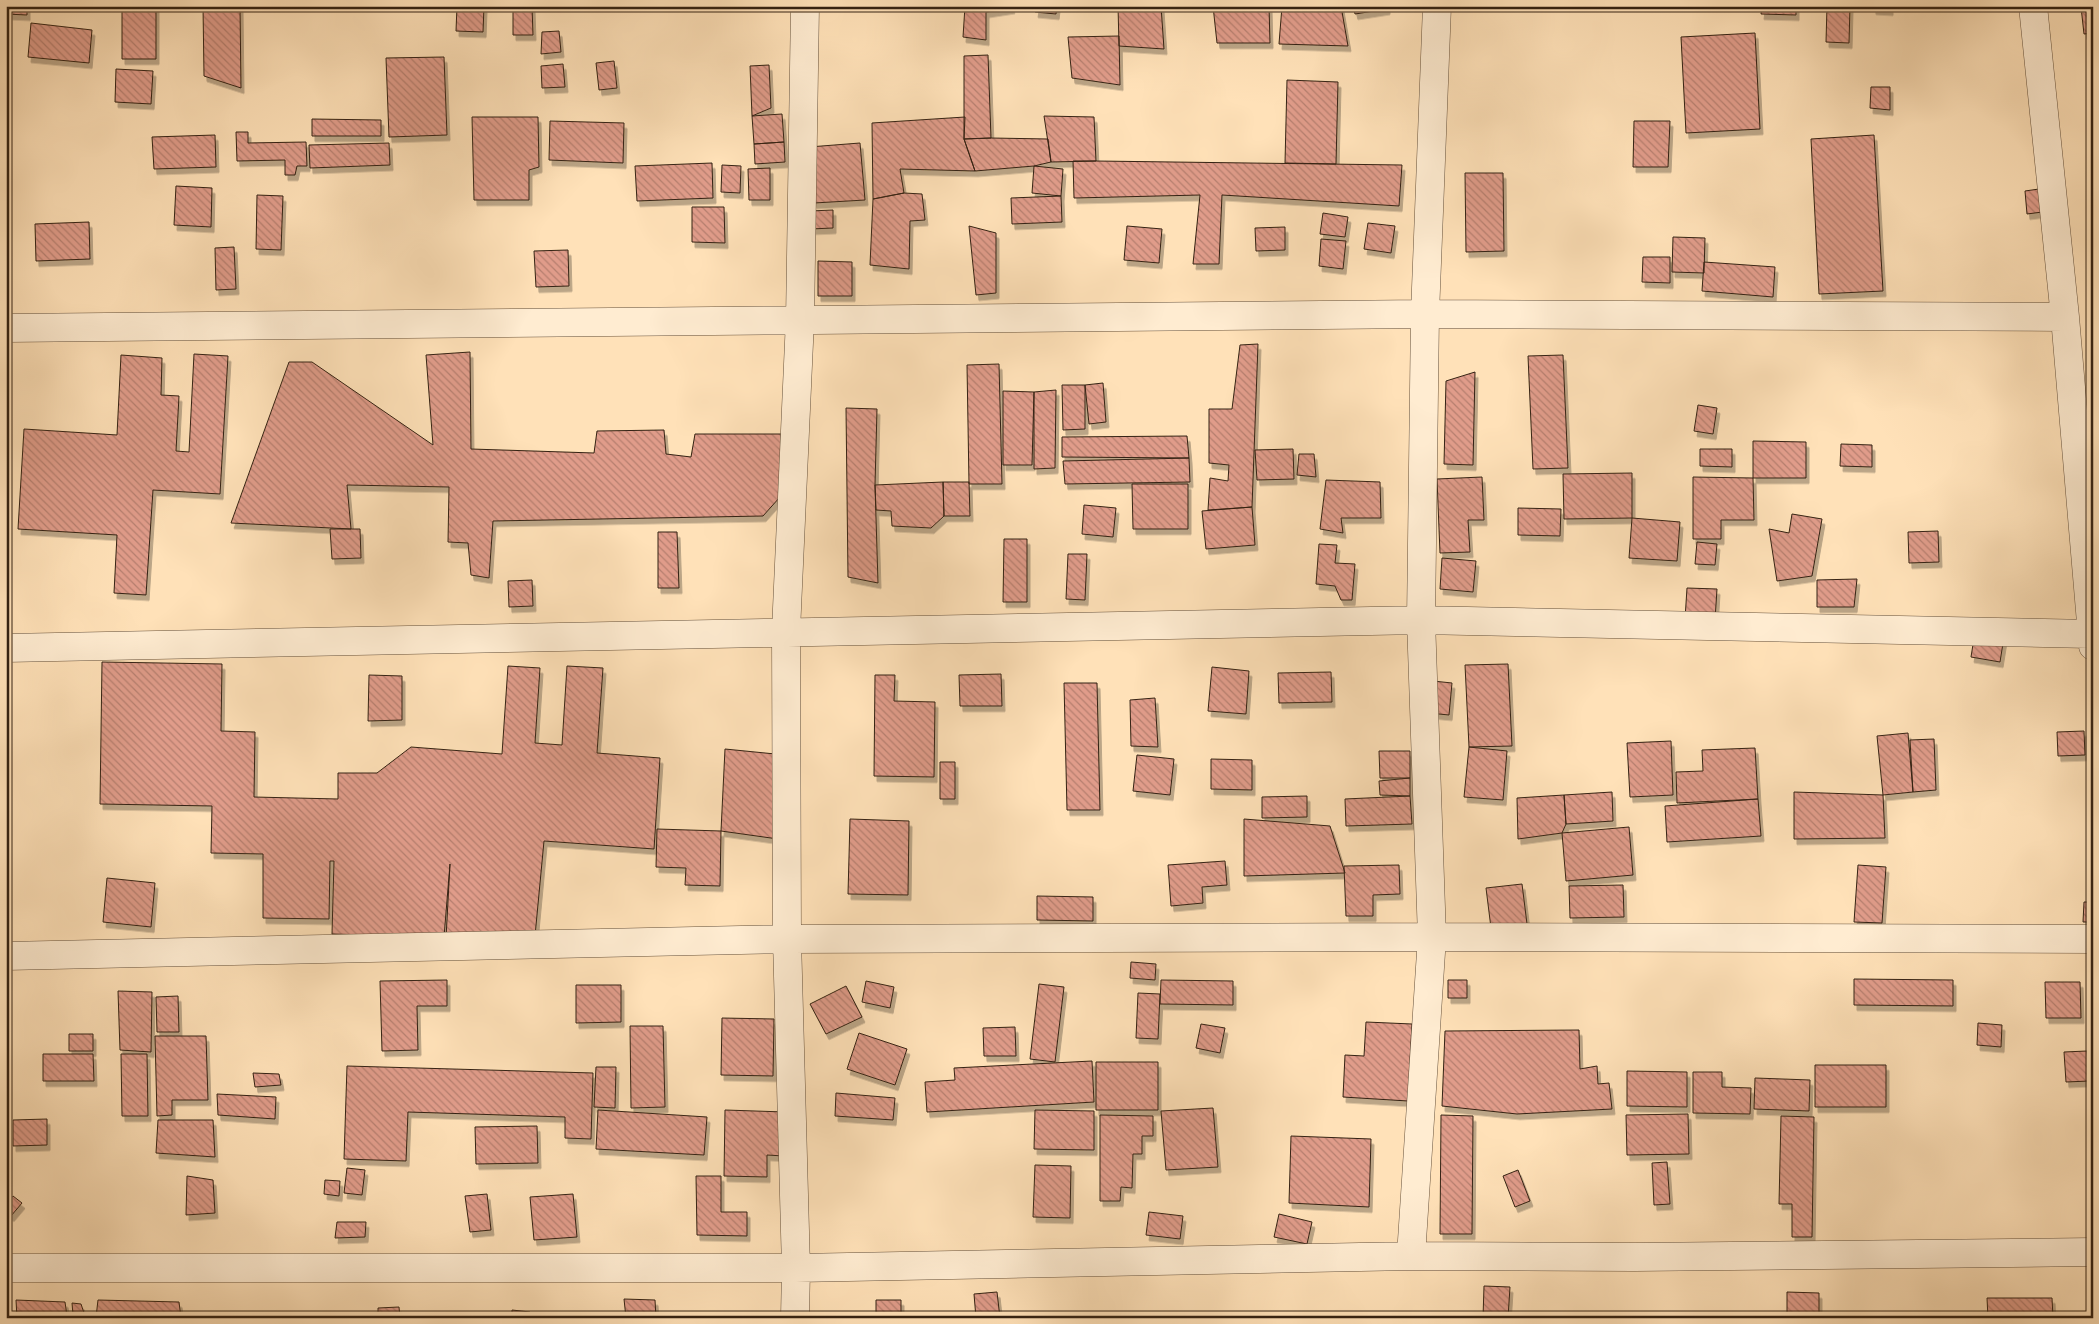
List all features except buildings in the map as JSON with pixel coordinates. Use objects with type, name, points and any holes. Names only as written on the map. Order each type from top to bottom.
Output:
[{"type":"street","points":[[795,1318],[796,1268],[787,939],[786,631],[800,320],[805,6]]},
{"type":"street","points":[[1411,1256],[1432,937],[1421,620],[1426,314],[1437,6]]},
{"type":"street","points":[[6,648],[786,631],[1421,620],[2092,640],[2065,317],[2033,6]]},
{"type":"street","points":[[6,328],[1426,314],[2065,317]]},
{"type":"street","points":[[6,956],[787,939],[1432,937],[2093,939]]},
{"type":"street","points":[[6,1268],[796,1268],[1411,1256],[1645,1257],[2093,1252]]}]
